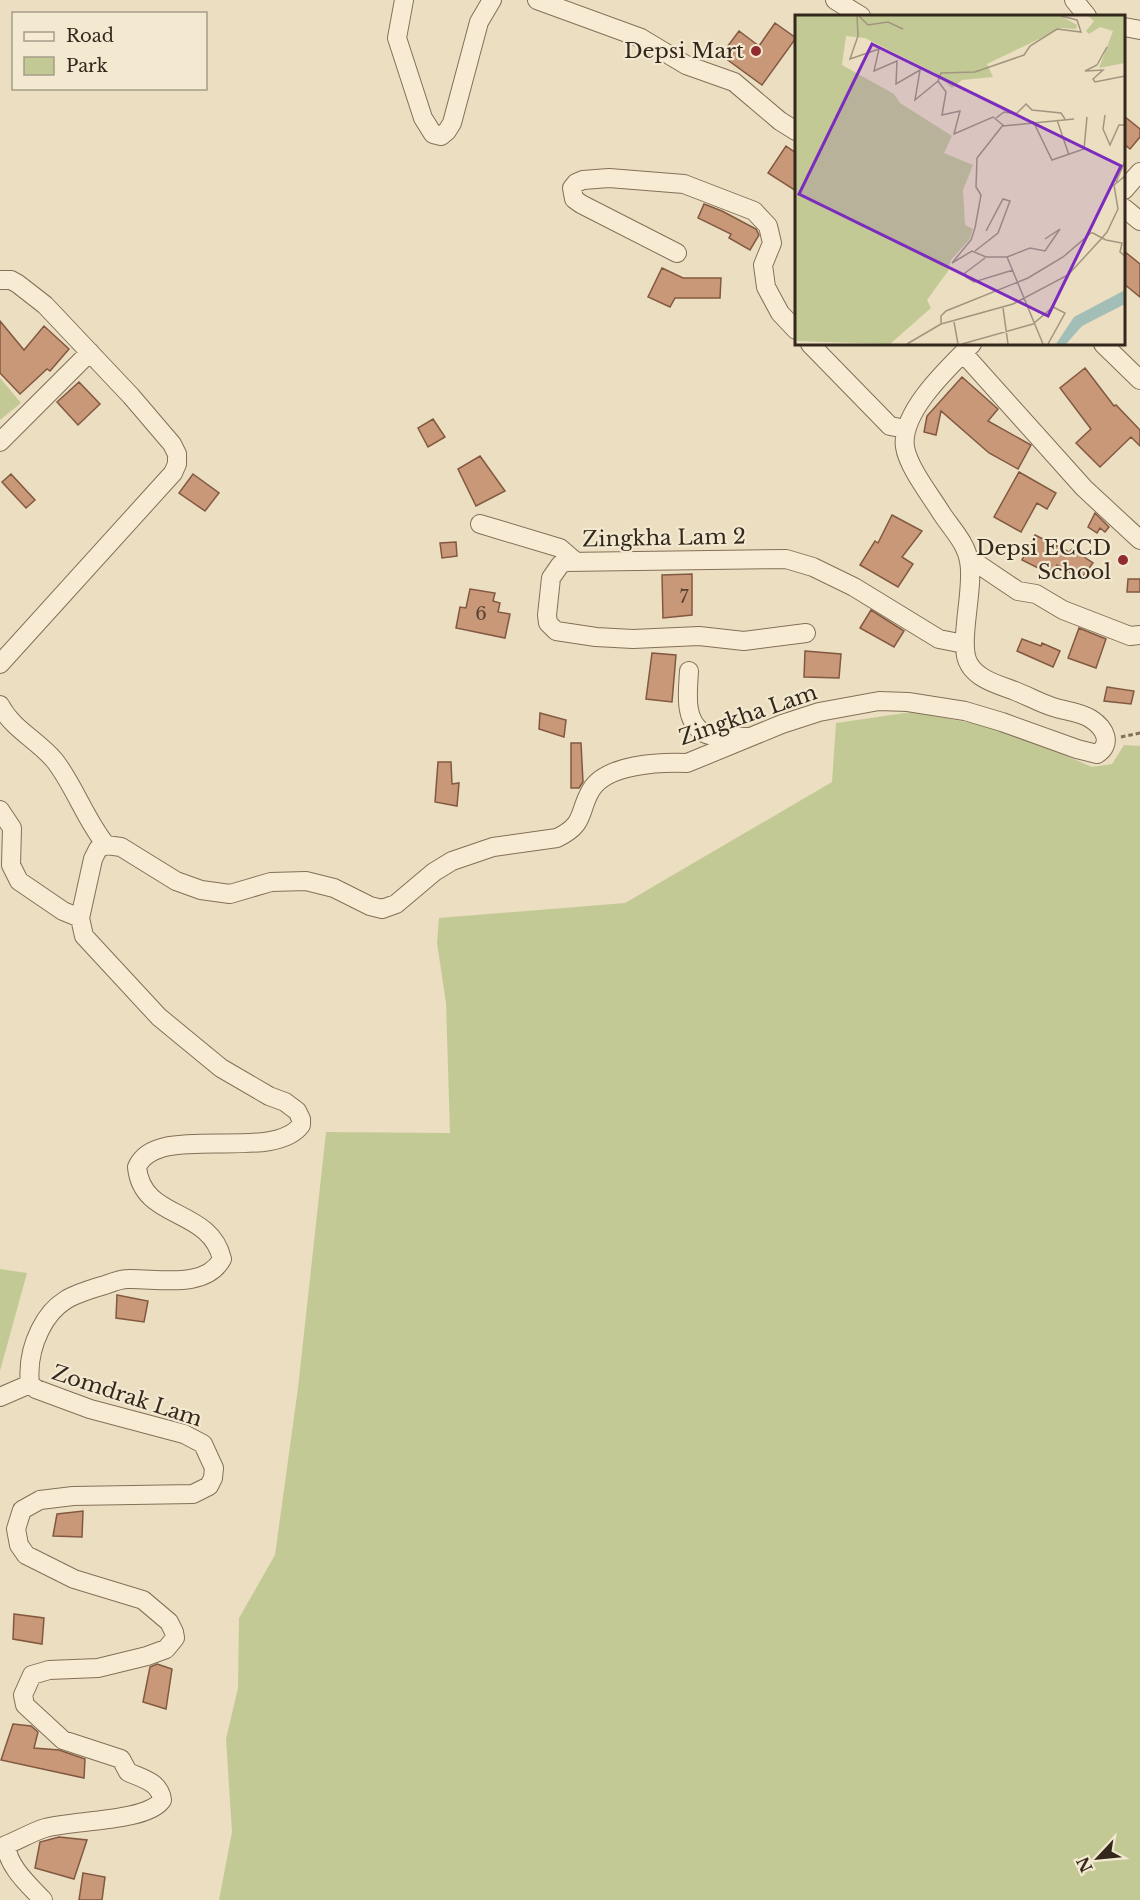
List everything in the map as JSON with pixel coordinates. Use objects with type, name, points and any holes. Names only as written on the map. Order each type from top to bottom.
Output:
[{"type":"street","points":[[404,0],[397,38],[423,118],[433,134],[441,136],[447,132],[452,123],[479,22],[492,0]]},
{"type":"street","points":[[537,0],[641,38],[686,65],[734,82],[780,121],[795,130]]},
{"type":"street","points":[[835,0],[859,15]]},
{"type":"street","points":[[1074,0],[1086,15]]},
{"type":"street","points":[[1125,27],[1140,30]]},
{"type":"street","points":[[1125,189],[1140,172]]},
{"type":"street","points":[[677,253],[574,200],[573,188],[576,183],[583,180],[609,178],[684,184],[754,211],[768,226],[772,243],[763,265],[766,288],[780,313],[795,329]]},
{"type":"street","points":[[1125,209],[1140,221]]},
{"type":"street","points":[[0,280],[10,280],[36,298],[131,396],[172,444],[177,454],[177,464],[173,473],[0,664]]},
{"type":"street","points":[[811,345],[890,426],[906,429]]},
{"type":"street","points":[[1103,345],[1140,380]]},
{"type":"street","points":[[1107,739],[1100,726],[1090,718],[1051,707],[995,684],[969,664],[964,644],[970,592],[969,558],[962,541],[914,469],[905,447],[906,429],[911,414],[968,348],[1084,488],[1140,540]]},
{"type":"street","points":[[0,442],[90,352]]},
{"type":"street","points":[[480,524],[560,548],[576,562]]},
{"type":"street","points":[[969,558],[1018,591],[1036,594],[1063,610],[1130,636],[1140,635]]},
{"type":"street","name":"Zingkha Lam 2","points":[[806,633],[744,641],[699,636],[596,638],[556,631],[548,623],[547,615],[551,578],[565,562],[786,559],[813,567],[854,587],[939,639],[964,644]]},
{"type":"street","points":[[689,671],[688,699],[694,724],[705,733],[752,738]]},
{"type":"street","name":"Zingkha Lam","points":[[106,845],[121,847],[176,881],[201,890],[230,894],[271,882],[306,881],[333,888],[370,906],[382,909],[396,904],[434,872],[452,861],[493,848],[557,838],[564,834],[577,823],[590,792],[602,778],[636,766],[687,763],[782,724],[819,712],[879,701],[908,702],[965,711],[1097,754],[1103,751],[1107,739]]},
{"type":"street","points":[[0,705],[13,724],[43,748],[56,762],[69,782],[88,821],[106,845],[99,849],[93,859],[80,918],[84,936],[159,1017],[221,1068],[269,1096],[277,1097],[297,1111],[301,1119],[301,1125],[289,1135],[272,1142],[206,1142],[163,1149],[143,1158],[137,1167],[140,1185],[145,1192],[159,1204],[209,1233],[219,1247],[222,1259],[212,1271],[191,1279],[126,1279],[82,1291],[69,1298],[56,1307],[44,1321],[36,1338],[29,1373],[30,1384],[0,1397]]},
{"type":"street","points":[[0,810],[12,828],[11,865],[19,881],[63,911],[80,918]]},
{"type":"street","name":"Zomdrak Lam","points":[[30,1384],[36,1389],[90,1409],[184,1434],[203,1444],[214,1468],[209,1486],[193,1494],[73,1496],[40,1500],[22,1510],[16,1529],[19,1545],[26,1555],[74,1579],[143,1600],[169,1622],[175,1638],[166,1648],[137,1659],[98,1668],[49,1670],[32,1675],[23,1695],[25,1704],[33,1712],[63,1740],[121,1759],[128,1772],[154,1784],[161,1792],[162,1800],[158,1807],[126,1817],[69,1822],[43,1828],[6,1845],[7,1853],[19,1874],[43,1900]]},
{"type":"path","points":[[1107,739],[1140,733]]},
{"type":"green space","points":[[0,378],[21,403],[0,420]]},
{"type":"green space","points":[[912,712],[988,726],[1092,767],[1112,764],[1124,745],[1140,746],[1140,1900],[219,1900],[232,1832],[226,1739],[238,1688],[239,1618],[275,1555],[298,1388],[326,1132],[450,1133],[446,1003],[437,943],[439,918],[625,903],[832,782],[836,723]]},
{"type":"green space","points":[[0,1269],[27,1273],[0,1371]]},
{"type":"building","name":"Depsi Mart","points":[[775,23],[795,37],[762,85],[721,55],[739,31],[759,46]]},
{"type":"building","points":[[1125,117],[1140,129],[1140,137],[1130,149],[1125,145]]},
{"type":"building","points":[[786,146],[795,152],[795,190],[768,173]]},
{"type":"building","points":[[704,204],[756,229],[759,235],[750,250],[729,238],[731,234],[698,218]]},
{"type":"building","points":[[1125,252],[1140,264],[1140,297],[1125,285]]},
{"type":"building","points":[[662,268],[683,278],[721,278],[720,298],[675,298],[670,307],[648,297]]},
{"type":"building","points":[[0,321],[24,350],[44,326],[69,349],[50,371],[47,369],[20,394],[0,373]]},
{"type":"building","points":[[1085,368],[1114,406],[1116,405],[1140,430],[1140,446],[1131,437],[1100,467],[1076,443],[1091,429],[1060,388]]},
{"type":"building","points":[[962,377],[998,409],[988,421],[1031,445],[1018,469],[989,453],[941,411],[936,435],[924,432],[927,416]]},
{"type":"building","points":[[79,382],[100,404],[78,425],[57,402]]},
{"type":"building","points":[[433,419],[445,437],[428,447],[418,428]]},
{"type":"building","points":[[480,456],[505,491],[476,506],[458,469]]},
{"type":"building","points":[[1019,472],[1056,493],[1047,509],[1037,503],[1021,532],[994,517]]},
{"type":"building","points":[[11,474],[35,500],[26,508],[2,482]]},
{"type":"building","points":[[193,474],[219,493],[205,511],[179,493]]},
{"type":"building","points":[[1095,513],[1109,527],[1105,532],[1100,528],[1097,533],[1088,527]]},
{"type":"building","points":[[892,515],[922,531],[902,557],[913,564],[898,587],[860,565],[875,541],[878,543]]},
{"type":"building","points":[[1035,535],[1069,552],[1072,549],[1093,563],[1081,579],[1057,565],[1052,575],[1022,560]]},
{"type":"building","points":[[456,542],[457,556],[442,558],[440,543]]},
{"type":"building","points":[[692,574],[692,615],[663,618],[662,575]]},
{"type":"building","points":[[1128,579],[1140,579],[1140,592],[1127,592]]},
{"type":"building","points":[[470,589],[495,593],[493,601],[500,603],[498,612],[510,614],[505,638],[456,628],[460,607],[466,608]]},
{"type":"building","points":[[871,610],[904,631],[894,647],[860,628]]},
{"type":"building","points":[[1079,628],[1106,639],[1096,668],[1068,658]]},
{"type":"building","points":[[1022,639],[1041,646],[1042,643],[1060,651],[1053,667],[1017,651]]},
{"type":"building","points":[[805,651],[841,654],[839,678],[804,677]]},
{"type":"building","points":[[652,653],[676,655],[672,702],[646,699]]},
{"type":"building","points":[[1107,687],[1134,691],[1131,704],[1104,701]]},
{"type":"building","points":[[540,713],[566,720],[564,737],[539,729]]},
{"type":"building","points":[[571,743],[581,743],[583,782],[579,788],[571,788]]},
{"type":"building","points":[[438,762],[451,762],[452,784],[459,783],[457,806],[435,802]]},
{"type":"building","points":[[117,1295],[148,1301],[144,1322],[116,1318]]},
{"type":"building","points":[[83,1511],[82,1537],[53,1536],[57,1514]]},
{"type":"building","points":[[14,1614],[44,1618],[42,1644],[13,1639]]},
{"type":"building","points":[[157,1664],[172,1669],[166,1709],[143,1702],[150,1667]]},
{"type":"building","points":[[13,1724],[31,1726],[38,1732],[34,1748],[59,1750],[85,1759],[84,1778],[1,1760]]},
{"type":"building","points":[[59,1837],[87,1840],[74,1879],[35,1868],[40,1842]]},
{"type":"building","points":[[83,1873],[105,1877],[102,1900],[79,1900]]},
{"type":"place","name":"Depsi Mart","points":[[756,51]]},
{"type":"place","name":"Depsi ECCD School","points":[[1123,560]]}]
